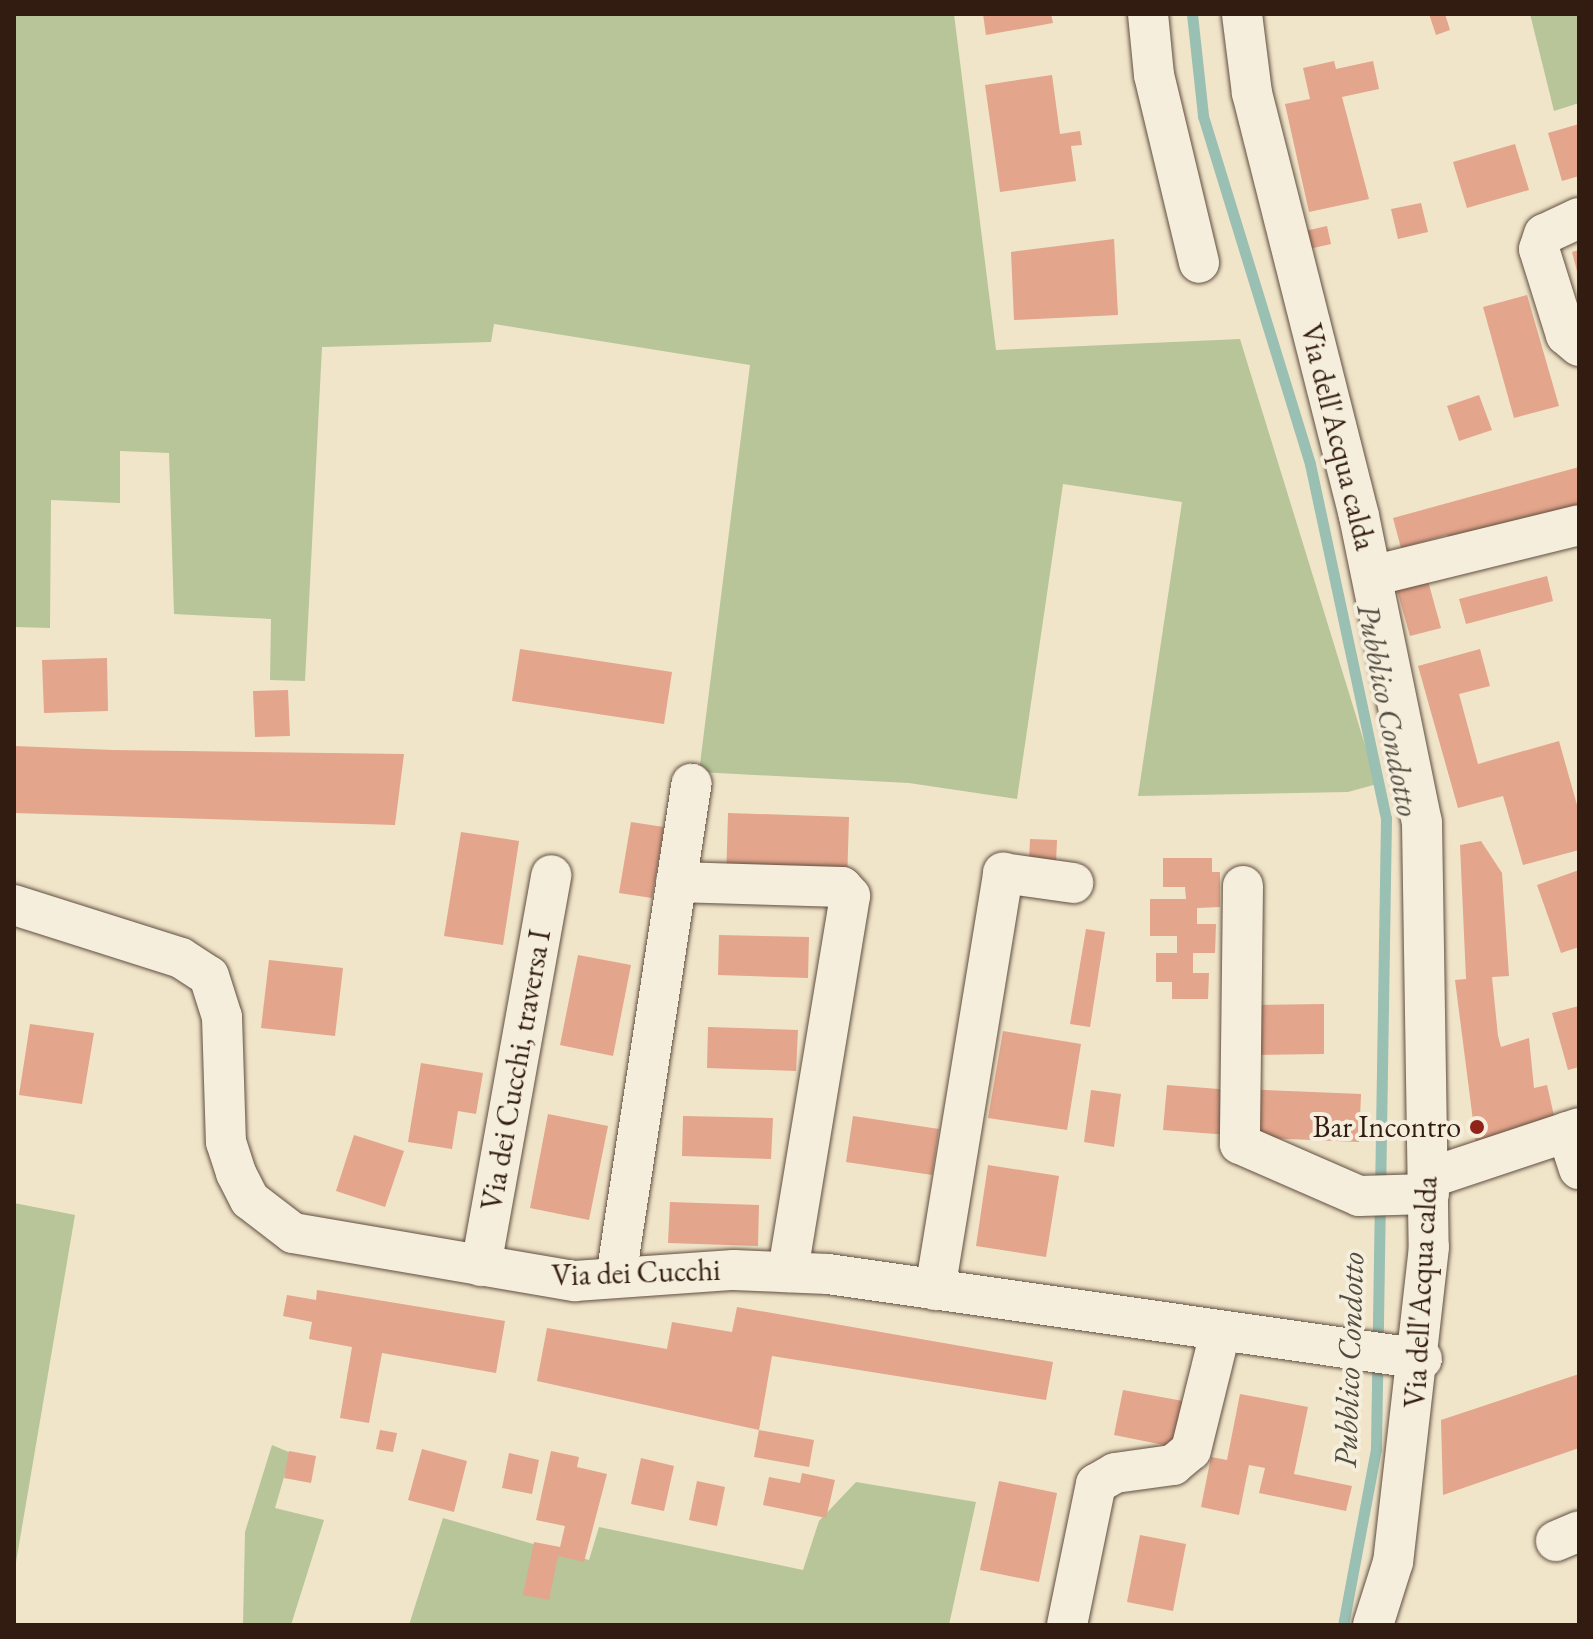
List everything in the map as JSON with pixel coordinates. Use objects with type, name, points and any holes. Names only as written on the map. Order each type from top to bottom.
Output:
[{"type":"street","points":[[1148,14],[1154,75],[1199,263]]},
{"type":"street","name":"Via dell'Acqua calda","points":[[1242,14],[1252,93],[1372,576],[1422,822],[1408,1190],[1422,1359],[1393,1562],[1373,1625]]},
{"type":"street","points":[[1579,218],[1544,234],[1539,249],[1566,335],[1579,346]]},
{"type":"street","points":[[1372,576],[1579,525]]},
{"type":"street","points":[[616,1277],[691,784]]},
{"type":"street","points":[[935,1290],[1003,873],[1073,883]]},
{"type":"street","name":"Via dei Cucchi, traversa I","points":[[481,1266],[551,875]]},
{"type":"street","points":[[676,882],[842,887],[850,896],[788,1272]]},
{"type":"street","points":[[1243,886],[1240,1144],[1359,1196],[1408,1190],[1575,1143]]},
{"type":"street","name":"Via dei Cucchi","points":[[14,905],[181,958],[209,976],[222,1017],[226,1142],[250,1200],[267,1217],[293,1233],[575,1281],[788,1272],[935,1290],[1356,1355],[1422,1359]]},
{"type":"street","points":[[1067,1625],[1096,1484],[1115,1473],[1173,1465],[1191,1450],[1220,1333]]},
{"type":"green space","points":[[14,14],[954,14],[996,350],[1240,339],[1377,784],[1348,792],[1138,796],[1182,502],[1063,484],[1017,799],[909,783],[699,772],[750,365],[494,324],[491,342],[322,347],[305,681],[270,680],[271,619],[174,614],[169,453],[120,451],[120,503],[51,500],[50,628],[14,627]]},
{"type":"green space","points":[[1530,14],[1579,14],[1579,103],[1554,111]]},
{"type":"green space","points":[[14,1203],[75,1215],[14,1574]]},
{"type":"green space","points":[[272,1445],[291,1453],[275,1508],[324,1520],[291,1625],[243,1625],[245,1532]]},
{"type":"green space","points":[[856,1482],[976,1502],[949,1625],[409,1625],[443,1518],[589,1560],[599,1527],[803,1570],[819,1521]]},
{"type":"building","points":[[983,14],[1051,14],[1053,23],[986,35]]},
{"type":"building","points":[[1429,14],[1445,14],[1450,30],[1436,35]]},
{"type":"building","points":[[1334,61],[1336,69],[1373,61],[1379,89],[1342,97],[1369,199],[1309,212],[1285,104],[1310,99],[1303,68]]},
{"type":"building","points":[[1052,75],[1060,134],[1080,131],[1082,145],[1071,146],[1076,181],[1000,192],[985,85]]},
{"type":"building","points":[[1579,124],[1579,176],[1562,181],[1548,133]]},
{"type":"building","points":[[1515,144],[1529,190],[1467,208],[1453,162]]},
{"type":"building","points":[[1421,203],[1428,232],[1398,239],[1391,209]]},
{"type":"building","points":[[1327,226],[1331,244],[1309,249],[1305,231]]},
{"type":"building","points":[[1114,239],[1118,315],[1014,320],[1011,252]]},
{"type":"building","points":[[1579,250],[1579,275],[1578,275],[1572,252]]},
{"type":"building","points":[[1527,295],[1559,406],[1514,418],[1483,307]]},
{"type":"building","points":[[1479,395],[1492,430],[1459,441],[1447,406]]},
{"type":"building","points":[[1579,467],[1579,508],[1450,544],[1447,535],[1401,548],[1393,518]]},
{"type":"building","points":[[1547,576],[1553,601],[1466,624],[1459,599]]},
{"type":"building","points":[[1428,581],[1441,628],[1410,636],[1397,590]]},
{"type":"building","points":[[520,649],[672,672],[664,724],[512,701]]},
{"type":"building","points":[[1480,649],[1490,686],[1459,694],[1478,764],[1559,741],[1579,812],[1579,850],[1523,865],[1503,796],[1458,808],[1418,666]]},
{"type":"building","points":[[107,658],[108,711],[44,713],[42,660]]},
{"type":"building","points":[[288,690],[290,736],[255,737],[253,691]]},
{"type":"building","points":[[14,746],[404,754],[395,825],[14,813]]},
{"type":"building","points":[[728,813],[849,817],[847,884],[726,881]]},
{"type":"building","points":[[631,822],[664,827],[652,898],[619,893]]},
{"type":"building","points":[[461,832],[519,841],[503,945],[444,936]]},
{"type":"building","points":[[1030,839],[1057,840],[1055,887],[1028,886]]},
{"type":"building","points":[[1481,841],[1502,873],[1509,976],[1492,977],[1498,1036],[1501,1047],[1529,1038],[1534,1088],[1547,1085],[1555,1120],[1476,1144],[1455,980],[1466,979],[1460,845]]},
{"type":"building","points":[[1163,858],[1212,858],[1212,872],[1220,872],[1220,907],[1197,908],[1197,924],[1216,924],[1215,953],[1193,953],[1193,973],[1209,973],[1208,999],[1172,999],[1172,982],[1156,982],[1156,953],[1177,953],[1177,936],[1150,936],[1150,899],[1186,899],[1185,887],[1163,887]]},
{"type":"building","points":[[1579,870],[1579,947],[1561,953],[1537,885]]},
{"type":"building","points":[[1086,929],[1105,932],[1090,1027],[1070,1024]]},
{"type":"building","points":[[719,935],[809,937],[808,978],[718,975]]},
{"type":"building","points":[[578,955],[631,965],[613,1056],[560,1045]]},
{"type":"building","points":[[269,960],[343,968],[335,1036],[261,1028]]},
{"type":"building","points":[[1324,1004],[1324,1054],[1255,1055],[1255,1005]]},
{"type":"building","points":[[1579,1006],[1579,1067],[1568,1070],[1552,1013]]},
{"type":"building","points":[[30,1024],[94,1033],[82,1104],[19,1095]]},
{"type":"building","points":[[708,1027],[798,1030],[796,1071],[707,1068]]},
{"type":"building","points":[[1003,1031],[1081,1044],[1067,1130],[988,1118]]},
{"type":"building","points":[[421,1063],[483,1073],[476,1114],[458,1111],[452,1149],[408,1142]]},
{"type":"building","points":[[1167,1085],[1232,1090],[1229,1135],[1163,1130]]},
{"type":"building","points":[[1241,1089],[1361,1094],[1359,1142],[1238,1137]]},
{"type":"building","points":[[1091,1090],[1121,1094],[1114,1147],[1084,1142]]},
{"type":"building","points":[[548,1114],[608,1126],[589,1220],[530,1208]]},
{"type":"building","points":[[683,1116],[773,1118],[771,1159],[682,1156]]},
{"type":"building","points":[[853,1116],[939,1129],[932,1175],[846,1162]]},
{"type":"building","points":[[354,1135],[404,1151],[385,1207],[336,1191]]},
{"type":"building","points":[[988,1165],[1059,1176],[1046,1257],[976,1246]]},
{"type":"building","points":[[670,1202],[759,1205],[758,1246],[668,1243]]},
{"type":"building","points":[[317,1290],[505,1321],[496,1373],[382,1353],[369,1423],[340,1418],[352,1347],[309,1339],[312,1322],[283,1316],[287,1295],[316,1300]]},
{"type":"building","points":[[737,1307],[1053,1362],[1046,1400],[772,1356],[759,1430],[537,1381],[547,1328],[667,1349],[672,1322],[732,1332]]},
{"type":"building","points":[[1579,1374],[1579,1448],[1443,1495],[1441,1420]]},
{"type":"building","points":[[1123,1390],[1194,1403],[1184,1449],[1114,1435]]},
{"type":"building","points":[[1240,1394],[1308,1407],[1294,1474],[1352,1486],[1346,1511],[1259,1493],[1265,1468],[1249,1465],[1239,1515],[1201,1507],[1211,1457],[1227,1460]]},
{"type":"building","points":[[380,1430],[397,1433],[393,1452],[376,1449]]},
{"type":"building","points":[[759,1430],[814,1440],[809,1467],[754,1457]]},
{"type":"building","points":[[422,1449],[467,1461],[454,1512],[408,1500]]},
{"type":"building","points":[[289,1451],[316,1456],[311,1483],[284,1478]]},
{"type":"building","points":[[551,1451],[579,1457],[577,1467],[607,1474],[584,1562],[558,1556],[549,1600],[523,1595],[534,1542],[560,1547],[565,1526],[536,1520]]},
{"type":"building","points":[[509,1453],[539,1460],[532,1494],[502,1488]]},
{"type":"building","points":[[641,1458],[674,1466],[664,1511],[631,1504]]},
{"type":"building","points":[[802,1473],[835,1480],[826,1518],[763,1505],[769,1477],[800,1483]]},
{"type":"building","points":[[697,1481],[725,1487],[717,1526],[689,1520]]},
{"type":"building","points":[[999,1481],[1057,1493],[1039,1582],[980,1570]]},
{"type":"building","points":[[1140,1535],[1186,1544],[1173,1611],[1127,1602]]},
{"type":"waterway","name":"Pubblico Condotto","points":[[1192,14],[1203,116],[1310,464],[1386,818],[1376,1449],[1343,1625]]},
{"type":"place","name":"Bar Incontro","points":[[1477,1127]]}]
